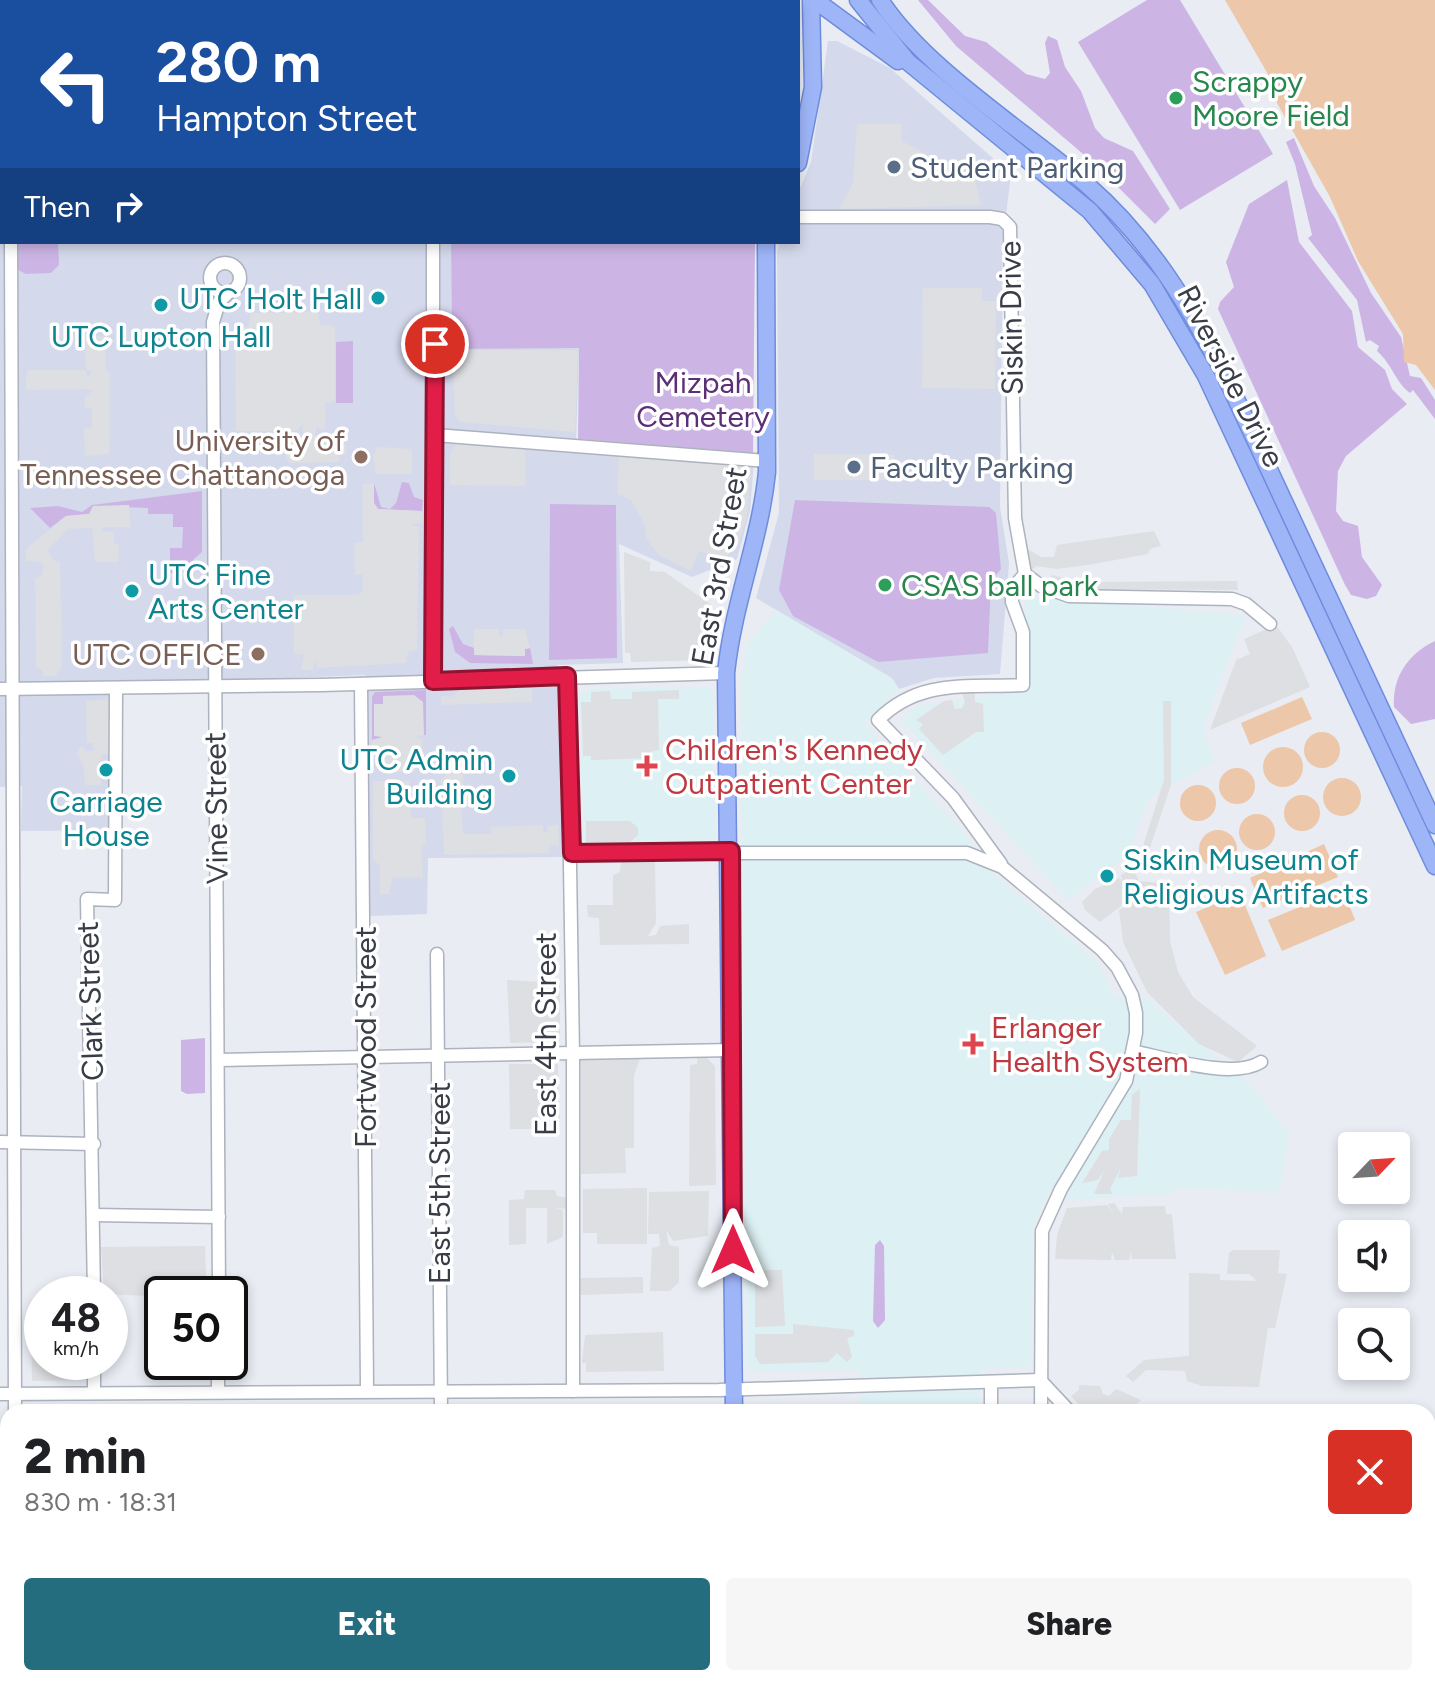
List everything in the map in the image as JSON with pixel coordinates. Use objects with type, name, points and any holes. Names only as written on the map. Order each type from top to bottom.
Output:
[{"type":"main road","points":[[800,155],[811,109],[813,0]]},
{"type":"main road","points":[[813,0],[950,98]]},
{"type":"main road","name":"Riverside Drive","points":[[858,0],[908,62],[1090,211],[1152,284],[1206,376],[1435,866]]},
{"type":"main road","name":"Riverside Drive","points":[[880,0],[915,45],[1086,184],[1131,228],[1166,272],[1204,333],[1435,825]]},
{"type":"main road","points":[[891,0],[915,45]]},
{"type":"main road","name":"East 3rd Street","points":[[734,1404],[731,851],[726,673],[734,612],[763,508],[767,461],[767,247]]},
{"type":"street","name":"Siskin Drive","points":[[800,217],[990,217],[1002,219],[1010,227],[1015,518],[1025,574],[1012,589],[1012,602],[1023,632],[1023,685],[923,690],[894,704],[878,720],[953,798],[1002,867]]},
{"type":"street","points":[[11,244],[7,689],[15,1142],[15,1404]]},
{"type":"street","points":[[433,244],[433,681]]},
{"type":"street","name":"Vine Street","points":[[213,322],[219,302],[238,288],[242,279],[233,265],[218,265],[210,279],[209,305],[213,322],[219,1276]]},
{"type":"street","points":[[210,279],[216,291],[227,294]]},
{"type":"street","points":[[435,435],[767,461]]},
{"type":"street","points":[[1025,574],[1041,586],[1069,596],[1232,599],[1246,604],[1270,624]]},
{"type":"street","points":[[7,689],[361,684],[726,673]]},
{"type":"street","name":"East 4th Street","points":[[567,676],[572,853],[573,1391]]},
{"type":"street","name":"Fortwood Street","points":[[361,684],[367,1389]]},
{"type":"street","name":"Clark Street","points":[[94,1276],[94,1144],[87,899],[115,900],[116,688]]},
{"type":"street","points":[[572,853],[959,852],[984,857],[1002,867],[1117,967],[1132,995],[1136,1013],[1133,1051],[1123,1089],[1061,1189],[1042,1231],[1041,1404]]},
{"type":"street","name":"East 5th Street","points":[[437,954],[441,1404]]},
{"type":"street","points":[[219,1060],[732,1050]]},
{"type":"street","points":[[1133,1051],[1213,1067],[1247,1070],[1261,1062]]},
{"type":"street","points":[[0,1142],[94,1144]]},
{"type":"street","points":[[94,1215],[219,1217]]},
{"type":"street","points":[[94,1380],[94,1393]]},
{"type":"street","points":[[218,1380],[218,1391]]},
{"type":"street","points":[[0,1394],[367,1389],[734,1389],[1040,1380],[1062,1404]]},
{"type":"street","points":[[991,1382],[991,1404]]},
{"type":"shaded area","points":[[1225,0],[1435,0],[1435,390],[1416,365],[1404,362],[1403,334],[1358,261],[1330,197],[1277,103],[1269,76]]},
{"type":"shaded area","points":[[828,41],[837,41],[890,68],[1011,174],[1003,239],[1000,507],[1009,563],[1000,674],[934,678],[899,689],[892,678],[756,598],[779,513],[777,252],[779,244],[800,244],[800,188],[811,162]]},
{"type":"shaded area","name":"Student Parking","points":[[857,124],[901,124],[902,141],[926,154],[936,174],[971,176],[975,179],[981,205],[839,209],[853,183]]},
{"type":"shaded area","name":"University of Tennessee Chattanooga","points":[[0,244],[451,244],[452,348],[579,348],[576,444],[754,460],[750,511],[737,559],[692,577],[619,544],[623,663],[557,665],[565,857],[428,858],[427,914],[370,916],[365,675],[112,685],[114,830],[21,831],[22,786],[0,787]]},
{"type":"shaded area","points":[[923,288],[982,288],[982,301],[996,301],[995,389],[922,388]]},
{"type":"shaded area","points":[[318,312],[320,325],[335,326],[335,402],[325,403],[325,430],[316,427],[315,443],[318,444],[319,437],[339,437],[339,444],[346,445],[346,455],[339,455],[339,462],[289,463],[283,449],[290,445],[291,437],[299,437],[302,444],[303,424],[296,431],[236,431],[235,330],[248,327],[251,313]]},
{"type":"shaded area","points":[[105,336],[106,371],[110,372],[109,454],[85,456],[84,428],[92,427],[92,408],[84,407],[85,396],[91,395],[92,389],[26,390],[26,378],[28,370],[85,370],[88,378],[92,371],[86,370],[85,337]]},
{"type":"shaded area","points":[[452,350],[578,350],[575,432],[460,422],[455,415]]},
{"type":"shaded area","points":[[458,441],[525,445],[525,486],[450,485],[450,454]]},
{"type":"shaded area","points":[[378,447],[412,449],[412,474],[376,474],[373,455]]},
{"type":"shaded area","points":[[619,451],[751,466],[747,517],[738,544],[725,558],[699,552],[691,571],[659,555],[647,540],[645,525],[631,500],[617,494]]},
{"type":"shaded area","name":"Faculty Parking","points":[[814,454],[894,455],[894,480],[814,480]]},
{"type":"shaded area","points":[[374,483],[374,503],[378,509],[422,511],[423,522],[411,525],[419,527],[417,650],[408,652],[405,663],[317,668],[315,660],[313,670],[301,670],[304,655],[294,653],[294,595],[357,595],[363,591],[363,575],[355,574],[354,543],[363,542],[363,484]]},
{"type":"shaded area","points":[[129,505],[131,527],[102,527],[102,531],[114,532],[114,543],[119,544],[118,562],[95,562],[92,528],[68,529],[48,550],[54,561],[60,561],[62,668],[55,676],[44,676],[42,670],[36,668],[35,579],[42,575],[44,567],[38,561],[26,561],[26,549],[66,516],[89,514],[93,506]]},
{"type":"shaded area","points":[[1154,531],[1161,546],[1150,549],[1148,554],[1056,569],[1036,566],[1033,570],[1022,546],[1041,557],[1054,557],[1057,545]]},
{"type":"shaded area","points":[[624,552],[650,562],[650,571],[665,572],[710,604],[711,660],[631,662],[630,653],[625,653]]},
{"type":"shaded area","points":[[1052,575],[1081,582],[1237,581],[1238,590],[1066,589],[1048,583]]},
{"type":"shaded area","points":[[1026,595],[1245,616],[1203,727],[1214,762],[1148,798],[1129,854],[1068,900],[901,720],[918,706],[1019,691]]},
{"type":"shaded area","name":"Erlanger Health System","points":[[776,610],[892,679],[899,689],[864,724],[963,832],[992,873],[1098,964],[1115,997],[1142,995],[1257,1091],[1289,1135],[1279,1193],[1175,1187],[1173,1194],[1073,1200],[1048,1193],[1033,1228],[1031,1367],[980,1369],[979,1404],[861,1404],[859,1370],[747,1371],[741,678],[747,645]]},
{"type":"shaded area","points":[[1276,625],[1292,647],[1310,687],[1210,730],[1236,660],[1250,654],[1244,639]]},
{"type":"shaded area","points":[[474,629],[499,629],[499,636],[503,637],[503,629],[525,629],[530,648],[525,649],[525,656],[474,655]]},
{"type":"shaded area","name":"Children's Kennedy Outpatient Center","points":[[707,687],[713,692],[715,837],[711,843],[584,843],[580,694],[590,689]]},
{"type":"shaded area","points":[[532,688],[532,701],[528,702],[441,705],[441,696],[452,697],[459,690]]},
{"type":"shaded area","points":[[679,690],[679,699],[658,699],[659,750],[652,751],[652,758],[591,760],[591,756],[583,756],[581,702],[591,702],[591,692],[610,691],[611,699],[632,699],[632,692]]},
{"type":"shaded area","points":[[975,692],[975,702],[983,704],[984,732],[976,732],[943,755],[919,729],[923,724],[916,720],[944,701],[952,700],[955,709],[962,708],[965,702],[962,693]]},
{"type":"shaded area","points":[[414,695],[423,702],[424,735],[416,736],[422,739],[423,750],[416,751],[424,752],[424,765],[416,765],[416,771],[386,773],[386,763],[376,763],[376,753],[384,751],[372,751],[372,740],[383,737],[374,736],[374,704],[383,704],[383,696]]},
{"type":"shaded area","points":[[1302,697],[1312,719],[1250,745],[1241,723]]},
{"type":"shaded area","points":[[109,699],[112,754],[101,755],[101,785],[85,785],[84,768],[77,753],[81,746],[86,751],[93,751],[93,743],[87,743],[86,701]]},
{"type":"shaded area","points":[[1163,701],[1171,701],[1171,785],[1143,868],[1137,865],[1164,780]]},
{"type":"shaded area","points":[[1322,732],[1335,737],[1340,750],[1335,763],[1322,768],[1309,763],[1304,750],[1309,737]]},
{"type":"shaded area","points":[[1283,747],[1297,753],[1303,767],[1297,781],[1283,787],[1269,781],[1263,767],[1269,753]]},
{"type":"shaded area","points":[[448,748],[463,761],[463,789],[470,789],[470,806],[461,807],[463,834],[491,834],[491,827],[543,825],[543,832],[547,832],[548,826],[558,825],[559,846],[549,845],[549,853],[444,855],[441,778],[445,777],[447,761],[443,759]]},
{"type":"shaded area","points":[[1237,768],[1250,773],[1255,786],[1250,799],[1237,804],[1224,799],[1219,786],[1224,773]]},
{"type":"shaded area","points":[[1342,778],[1355,784],[1361,797],[1355,810],[1342,816],[1329,810],[1323,797],[1329,784]]},
{"type":"shaded area","points":[[373,781],[410,781],[411,818],[425,818],[426,844],[421,845],[423,878],[393,877],[389,894],[380,894],[380,865],[373,860]]},
{"type":"shaded area","points":[[1198,785],[1211,790],[1216,803],[1211,816],[1198,821],[1185,816],[1180,803],[1185,790]]},
{"type":"shaded area","points":[[1302,795],[1315,800],[1320,813],[1315,826],[1302,831],[1289,826],[1284,813],[1289,800]]},
{"type":"shaded area","points":[[1257,814],[1270,819],[1275,832],[1270,845],[1257,850],[1244,845],[1239,832],[1244,819]]},
{"type":"shaded area","points":[[586,821],[630,821],[638,828],[638,835],[630,842],[586,843]]},
{"type":"shaded area","points":[[1218,830],[1231,836],[1237,849],[1231,862],[1218,868],[1205,862],[1199,849],[1205,836]]},
{"type":"shaded area","points":[[1324,844],[1338,877],[1263,908],[1250,878]]},
{"type":"shaded area","points":[[655,860],[656,923],[648,936],[656,935],[660,926],[689,924],[689,944],[600,945],[599,918],[588,917],[587,905],[613,905],[613,875],[620,872],[621,861]]},
{"type":"shaded area","points":[[1133,868],[1139,881],[1169,884],[1170,941],[1178,972],[1193,997],[1257,1046],[1238,1062],[1199,1044],[1147,992],[1123,942],[1119,910],[1126,906],[1124,897],[1121,906],[1100,922],[1085,910],[1082,902],[1095,889],[1120,878],[1124,885],[1121,875]]},
{"type":"shaded area","points":[[1343,889],[1355,920],[1282,951],[1268,920]]},
{"type":"shaded area","points":[[1240,893],[1266,956],[1225,975],[1196,912]]},
{"type":"shaded area","points":[[507,980],[560,983],[560,1042],[510,1043]]},
{"type":"shaded area","points":[[697,1058],[707,1058],[715,1066],[716,1185],[689,1186],[690,1065],[697,1064]]},
{"type":"shaded area","points":[[581,1059],[640,1059],[634,1075],[634,1148],[625,1148],[626,1173],[581,1174]]},
{"type":"shaded area","points":[[509,1064],[558,1064],[560,1129],[510,1129]]},
{"type":"shaded area","points":[[1140,1089],[1137,1176],[1118,1178],[1121,1167],[1110,1189],[1112,1194],[1094,1194],[1105,1169],[1098,1180],[1082,1183],[1102,1151],[1109,1150],[1109,1139],[1121,1120],[1131,1120],[1132,1095]]},
{"type":"shaded area","points":[[647,1188],[647,1244],[597,1244],[597,1233],[583,1233],[583,1189]]},
{"type":"shaded area","points":[[525,1190],[555,1190],[557,1196],[568,1198],[568,1209],[555,1208],[563,1210],[563,1237],[547,1244],[547,1208],[526,1208],[526,1244],[509,1245],[509,1200],[524,1199]]},
{"type":"shaded area","points":[[709,1191],[708,1236],[673,1241],[666,1230],[669,1245],[679,1247],[679,1282],[670,1291],[650,1291],[652,1248],[660,1246],[659,1234],[648,1234],[649,1192]]},
{"type":"shaded area","points":[[1114,1203],[1122,1214],[1123,1207],[1165,1206],[1166,1214],[1172,1214],[1176,1259],[1132,1259],[1131,1252],[1129,1260],[1115,1260],[1112,1252],[1111,1260],[1055,1259],[1057,1235],[1067,1208],[1107,1205],[1114,1214],[1108,1204]]},
{"type":"shaded area","points":[[205,1246],[206,1276],[144,1276],[144,1296],[128,1295],[128,1276],[103,1276],[101,1247]]},
{"type":"shaded area","points":[[1233,1250],[1280,1250],[1278,1273],[1287,1274],[1275,1328],[1268,1328],[1259,1387],[1202,1386],[1187,1381],[1185,1371],[1146,1370],[1133,1382],[1126,1376],[1144,1360],[1189,1356],[1189,1273],[1220,1274],[1220,1280],[1257,1281],[1249,1274],[1227,1274],[1229,1253]]},
{"type":"shaded area","points":[[755,1270],[782,1270],[785,1326],[755,1327]]},
{"type":"shaded area","points":[[643,1277],[643,1293],[580,1295],[579,1278]]},
{"type":"shaded area","points":[[793,1324],[854,1330],[854,1336],[847,1338],[852,1357],[847,1362],[837,1353],[828,1362],[760,1364],[755,1356],[755,1334],[793,1334]]},
{"type":"shaded area","points":[[663,1332],[664,1371],[586,1372],[586,1363],[582,1363],[585,1335]]},
{"type":"shaded area","points":[[1079,1385],[1100,1386],[1103,1394],[1109,1396],[1116,1389],[1141,1400],[1137,1404],[1078,1404],[1071,1396],[1079,1390]]},
{"type":"green space","points":[[918,0],[928,0],[965,36],[986,42],[1026,74],[1045,79],[1050,73],[1045,43],[1048,36],[1057,40],[1065,67],[1081,91],[1095,128],[1104,138],[1133,151],[1170,209],[1155,224],[1096,165],[956,46]]},
{"type":"green space","name":"Scrappy Moore Field","points":[[1147,0],[1180,0],[1273,154],[1180,210],[1078,42]]},
{"type":"green space","points":[[1294,138],[1314,186],[1335,218],[1371,293],[1401,337],[1410,376],[1421,378],[1435,400],[1435,419],[1413,390],[1410,393],[1401,384],[1377,351],[1379,346],[1370,340],[1366,342],[1357,300],[1308,238],[1312,235],[1295,164],[1286,142]]},
{"type":"green space","points":[[1287,180],[1299,242],[1352,311],[1358,347],[1385,370],[1392,389],[1407,404],[1346,456],[1338,471],[1336,511],[1343,521],[1358,526],[1362,557],[1382,585],[1376,596],[1367,599],[1351,595],[1345,585],[1218,309],[1220,302],[1234,287],[1226,262],[1249,204]]},
{"type":"green space","points":[[18,244],[58,244],[59,265],[51,273],[26,274],[18,270]]},
{"type":"green space","name":"Mizpah Cemetery","points":[[451,244],[755,244],[753,453],[578,439],[579,348],[452,349]]},
{"type":"green space","points":[[353,341],[353,403],[336,403],[336,342]]},
{"type":"green space","points":[[402,482],[409,483],[414,497],[423,500],[422,511],[378,509],[374,503],[374,483],[381,507],[390,509],[396,503]]},
{"type":"green space","points":[[202,491],[202,552],[178,573],[170,573],[170,548],[182,548],[183,527],[173,527],[173,514],[148,514],[148,508],[94,506],[89,514],[66,516],[50,528],[30,508],[58,506],[82,512],[92,505]]},
{"type":"green space","name":"CSAS ball park","points":[[795,500],[989,507],[996,513],[1001,569],[991,581],[988,653],[878,662],[793,616],[779,590]]},
{"type":"green space","points":[[550,504],[616,505],[617,658],[549,660]]},
{"type":"green space","points":[[453,626],[463,644],[474,648],[475,655],[525,656],[525,649],[530,648],[533,664],[470,663],[455,652],[449,629]]},
{"type":"green space","points":[[1435,641],[1435,719],[1411,724],[1394,707],[1396,686],[1410,660]]},
{"type":"green space","points":[[426,690],[426,735],[423,735],[423,702],[383,696],[383,704],[374,704],[374,735],[383,737],[372,740],[372,697],[375,692]]},
{"type":"green space","points":[[205,1038],[205,1093],[187,1094],[181,1091],[181,1040]]},
{"type":"green space","points":[[880,1240],[884,1246],[885,1320],[878,1328],[873,1321],[875,1245]]},
{"type":"place","name":"Scrappy Moore Field","points":[[1176,98]]},
{"type":"place","name":"Student Parking","points":[[894,167]]},
{"type":"place","name":"UTC Holt Hall","points":[[378,298]]},
{"type":"place","name":"UTC Lupton Hall","points":[[161,305]]},
{"type":"place","name":"University of Tennessee Chattanooga","points":[[361,457]]},
{"type":"place","name":"Faculty Parking","points":[[854,467]]},
{"type":"place","name":"CSAS ball park","points":[[885,585]]},
{"type":"place","name":"UTC Fine Arts Center","points":[[132,591]]},
{"type":"place","name":"UTC OFFICE","points":[[258,654]]},
{"type":"place","name":"Children's Kennedy Outpatient Center","points":[[647,766]]},
{"type":"place","name":"Carriage House","points":[[106,770]]},
{"type":"place","name":"UTC Admin Building","points":[[509,776]]},
{"type":"place","name":"Siskin Museum of Religious Artifacts","points":[[1107,876]]},
{"type":"place","name":"Erlanger Health System","points":[[973,1044]]},
{"type":"route","points":[[435,344],[433,681],[567,676],[572,853],[731,851],[733,1250]]}]
